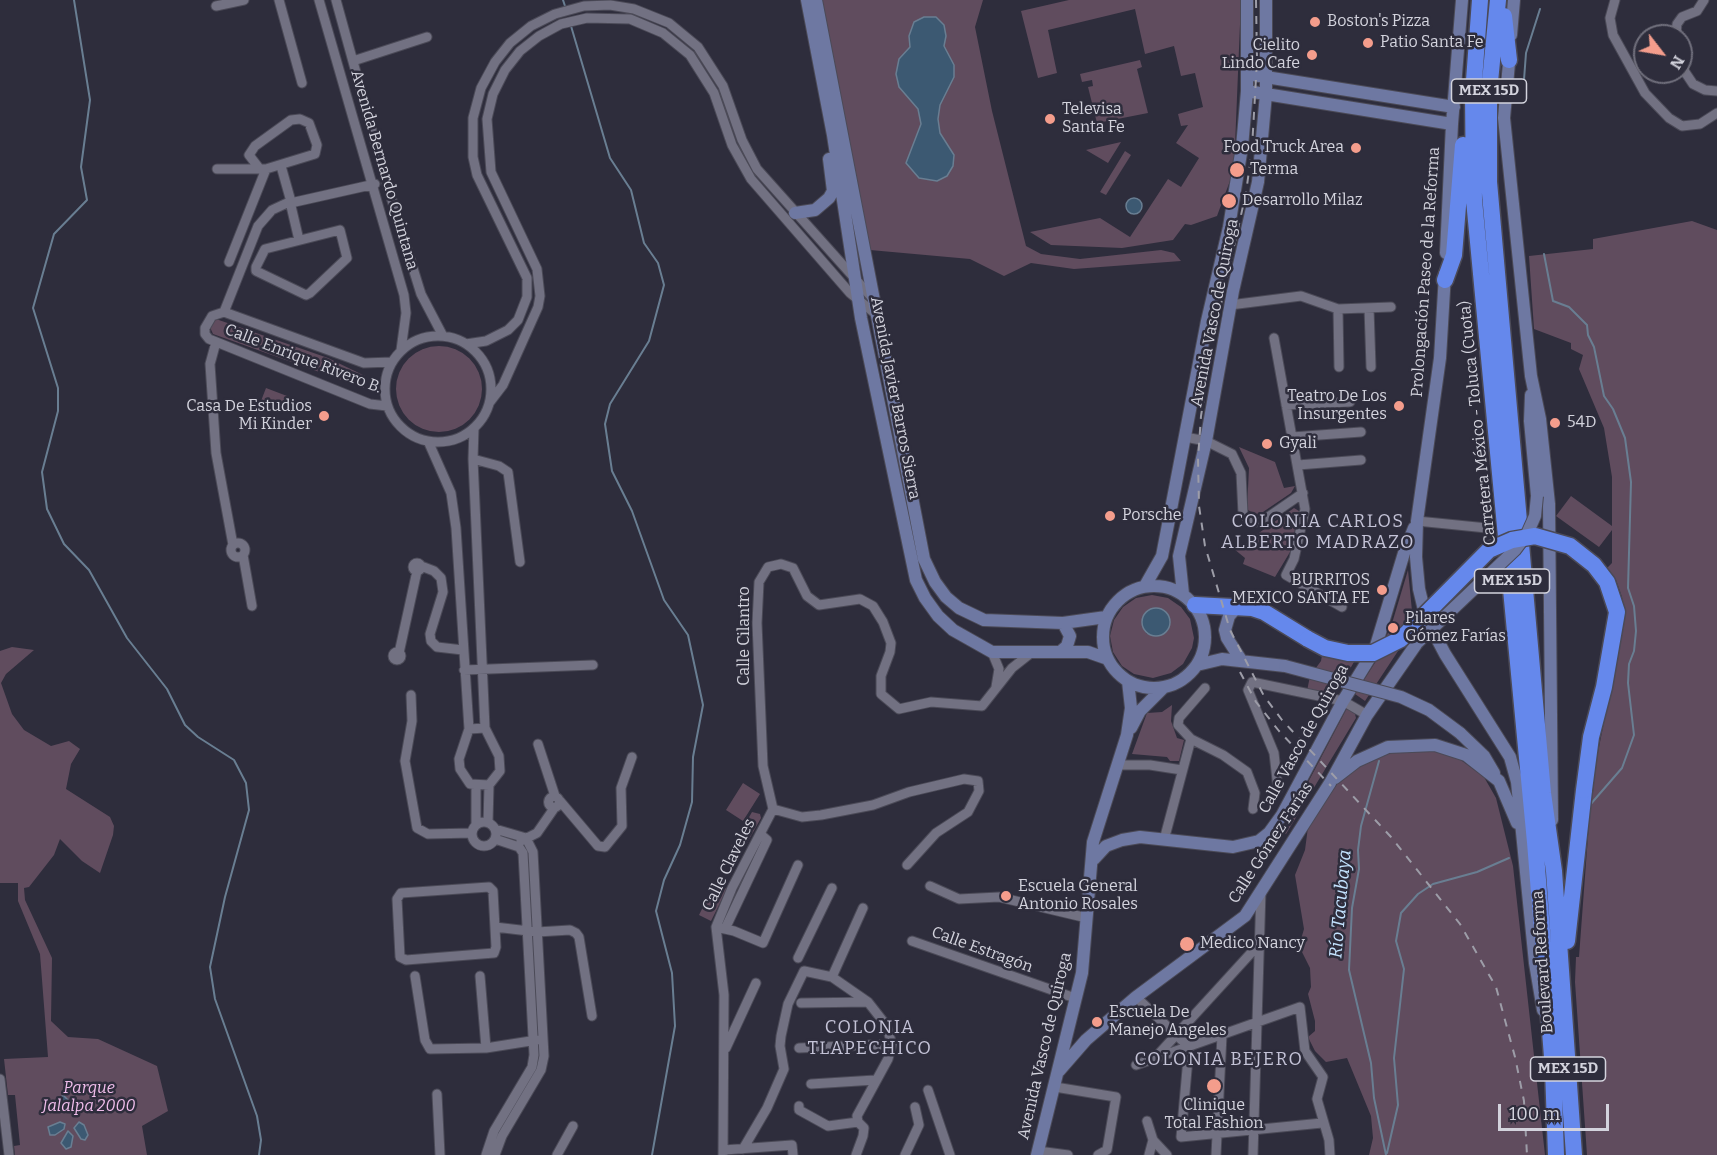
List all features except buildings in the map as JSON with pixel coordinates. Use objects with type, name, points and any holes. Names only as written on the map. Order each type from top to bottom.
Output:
[{"type":"highway","name":"Carretera México - Toluca (Cuota)","points":[[1480,0],[1473,94],[1476,231],[1508,531],[1548,1022]]},
{"type":"highway","name":"Carretera México - Toluca (Cuota)","points":[[1498,0],[1489,92],[1489,182],[1534,699],[1543,793],[1551,838]]},
{"type":"highway","points":[[1504,0],[1503,23],[1509,60]]},
{"type":"highway","points":[[1445,280],[1454,255],[1464,134],[1473,94]]},
{"type":"highway","points":[[1189,599],[1264,612],[1308,639],[1336,651],[1373,653],[1401,639],[1489,550],[1512,540],[1535,536],[1570,546],[1594,565],[1608,582],[1617,612],[1604,687],[1591,737],[1562,984]]},
{"type":"highway","name":"Boulevard Reforma","points":[[1551,838],[1574,1155]]},
{"type":"highway","name":"Boulevard Reforma","points":[[1548,1022],[1558,1155]]},
{"type":"street","points":[[216,6],[244,0]]},
{"type":"street","points":[[279,0],[302,83]]},
{"type":"street","name":"Avenida Bernardo Quintana","points":[[319,0],[404,295],[406,313],[401,350]]},
{"type":"street","name":"Avenida Bernardo Quintana","points":[[336,0],[386,181],[421,294],[443,336]]},
{"type":"street","name":"Avenida Javier Barros Sierra","points":[[807,0],[823,83],[858,300],[916,580],[925,598],[946,623],[971,641],[992,652],[1088,652],[1108,660]]},
{"type":"street","name":"Avenida Javier Barros Sierra","points":[[816,0],[924,559],[935,582],[946,597],[977,618],[1003,622],[1064,623],[1106,617]]},
{"type":"street","name":"Avenida Vasco de Quiroga","points":[[1145,586],[1162,556],[1207,321],[1229,227],[1242,147],[1247,91],[1247,0]]},
{"type":"street","name":"Avenida Vasco de Quiroga","points":[[1189,599],[1179,556],[1206,441],[1230,305],[1258,182],[1267,77],[1266,0]]},
{"type":"street","name":"Prolongación Paseo de la Reforma","points":[[1462,0],[1452,124],[1440,358],[1417,521],[1416,557],[1426,618],[1445,654],[1510,757],[1517,782],[1538,992],[1548,1022]]},
{"type":"street","points":[[1514,0],[1504,118],[1531,376],[1540,419],[1549,504],[1553,802],[1551,838]]},
{"type":"street","points":[[1615,0],[1610,18],[1613,35],[1645,93],[1669,118],[1682,126],[1700,124],[1717,113]]},
{"type":"street","points":[[1677,24],[1682,17],[1696,11],[1704,0]]},
{"type":"street","points":[[466,344],[486,341],[508,330],[518,320],[527,297],[526,278],[477,175],[472,140],[478,98],[495,62],[510,43],[531,26],[555,14],[584,6],[610,5],[649,14],[669,23],[698,47],[723,86],[742,140],[757,170],[874,301]]},
{"type":"street","points":[[490,402],[491,387],[482,358],[466,344],[443,336],[428,336],[414,341],[401,350],[386,376],[387,406],[394,420],[405,431],[428,441],[448,441],[474,428],[499,392],[538,307],[540,281],[491,172],[487,119],[493,94],[506,69],[520,51],[538,36],[561,24],[587,18],[630,19],[650,26],[690,55],[705,76],[732,145],[751,179],[858,300],[877,315]]},
{"type":"street","points":[[353,61],[427,37]]},
{"type":"street","points":[[1247,74],[1454,107]]},
{"type":"street","points":[[795,213],[821,207],[832,191],[823,83]]},
{"type":"street","points":[[1693,84],[1705,90],[1717,91]]},
{"type":"street","points":[[1247,91],[1452,124]]},
{"type":"street","points":[[217,169],[263,169],[281,166],[315,154],[317,150],[306,121],[291,120],[255,146],[249,155],[263,169]]},
{"type":"street","points":[[281,166],[299,240]]},
{"type":"street","points":[[229,262],[263,169]]},
{"type":"street","points":[[224,312],[258,226],[272,210],[291,202],[386,181]]},
{"type":"street","points":[[340,230],[347,258],[306,295],[260,275],[255,267],[265,249],[299,240],[340,230]]},
{"type":"street","points":[[1230,305],[1301,296],[1338,309],[1391,306]]},
{"type":"street","points":[[1369,308],[1371,367]]},
{"type":"street","points":[[1338,309],[1339,367]]},
{"type":"street","name":"Calle Enrique Rivero B.","points":[[387,406],[371,405],[216,342],[205,334],[206,324],[212,316],[224,312],[364,363],[392,362]]},
{"type":"street","points":[[1274,338],[1303,493],[1304,520],[1294,559],[1286,575],[1342,608]]},
{"type":"street","points":[[216,342],[210,364],[216,453],[233,545],[242,544],[245,548],[243,555],[252,606]]},
{"type":"street","name":"Calle Gómez Farías","points":[[1059,1071],[1086,1040],[1136,997],[1245,916],[1330,783],[1367,715],[1416,643],[1515,550],[1527,534],[1535,516],[1537,495],[1530,421],[1531,376]]},
{"type":"street","points":[[1286,405],[1350,402]]},
{"type":"street","points":[[428,441],[451,493],[456,528],[469,729],[459,759],[460,769],[470,784],[489,785],[496,779],[500,763],[485,728],[473,459],[474,428]]},
{"type":"street","points":[[1292,437],[1361,432]]},
{"type":"street","points":[[1185,437],[1221,446],[1232,454],[1239,464],[1241,507],[1248,519],[1261,522],[1303,493]]},
{"type":"street","points":[[473,459],[499,466],[508,472],[520,562]]},
{"type":"street","points":[[1298,465],[1361,460]]},
{"type":"street","points":[[1417,521],[1487,528]]},
{"type":"street","name":"Calle Vasco de Quiroga","points":[[1094,859],[1107,846],[1122,840],[1140,837],[1233,847],[1259,841],[1282,815],[1343,701],[1375,649],[1404,553],[1417,521]]},
{"type":"street","name":"Calle Cilantro","points":[[773,809],[763,766],[757,623],[759,582],[762,574],[774,564],[794,568],[807,596],[819,605],[825,606],[860,598],[873,606],[891,643],[879,687],[881,694],[892,706],[907,708],[930,702],[982,706],[1012,668],[1031,653]]},
{"type":"street","points":[[399,653],[419,568],[434,570],[441,578],[443,592],[430,634],[431,641],[437,647],[463,650]]},
{"type":"street","points":[[1145,586],[1165,586],[1189,599],[1202,619],[1205,634],[1203,650],[1197,665],[1182,679],[1164,687],[1145,687],[1128,681],[1116,672],[1108,660],[1102,639],[1106,617],[1122,596],[1145,586]]},
{"type":"street","points":[[1237,607],[1229,616],[1225,630],[1227,638],[1241,660]]},
{"type":"street","points":[[1060,652],[1067,646],[1070,636],[1064,623]]},
{"type":"street","points":[[992,652],[999,669],[995,690]]},
{"type":"street","points":[[1197,665],[1222,659],[1286,666],[1401,697],[1436,714],[1484,756],[1499,781],[1521,833]]},
{"type":"street","points":[[464,670],[593,665]]},
{"type":"street","name":"Avenida Vasco de Quiroga","points":[[1128,681],[1131,708],[1128,735]]},
{"type":"street","points":[[1278,789],[1274,753],[1248,690],[1250,684],[1343,701],[1367,715]]},
{"type":"street","name":"Avenida Vasco de Quiroga","points":[[1038,1153],[1056,1086],[1083,965],[1094,842],[1128,735],[1140,711],[1164,687]]},
{"type":"street","points":[[1164,840],[1191,740],[1178,725],[1179,718],[1205,688]]},
{"type":"street","points":[[411,695],[412,721],[405,761],[417,828],[428,834],[474,829],[492,830],[526,838]]},
{"type":"street","points":[[469,729],[485,728]]},
{"type":"street","name":"Calle Vasco de Quiroga","points":[[1191,740],[1223,755],[1247,772],[1255,793],[1253,809]]},
{"type":"street","points":[[538,744],[557,802],[598,846],[605,847],[622,826],[621,788],[632,757]]},
{"type":"street","points":[[1330,783],[1357,761],[1388,747],[1408,744],[1435,745],[1466,755],[1499,781]]},
{"type":"street","points":[[1119,765],[1150,765],[1182,770]]},
{"type":"street","name":"Calle Claveles","points":[[724,1152],[725,1050],[720,913],[773,809],[802,817],[821,815],[873,805],[909,792],[964,779],[978,781],[979,791],[968,812],[936,832],[907,866]]},
{"type":"street","points":[[476,786],[474,829],[478,845],[488,845],[492,830],[489,785]]},
{"type":"street","points":[[514,845],[537,833],[557,802]]},
{"type":"street","points":[[486,1155],[494,1131],[532,1067],[534,1042],[523,853],[492,830]]},
{"type":"street","points":[[495,1155],[502,1136],[541,1070],[544,1056],[533,852],[526,838]]},
{"type":"street","points":[[721,928],[763,943],[798,865]]},
{"type":"street","points":[[930,886],[959,899],[999,897],[1087,918]]},
{"type":"street","points":[[489,887],[493,891],[495,927],[496,947],[491,955],[406,960],[399,954],[397,899],[404,891],[489,887]]},
{"type":"street","points":[[798,958],[832,888]]},
{"type":"street","points":[[1253,1155],[1259,1020],[1261,890]]},
{"type":"street","points":[[832,977],[863,908]]},
{"type":"street","points":[[495,927],[527,928],[537,932],[570,930],[579,937],[592,1016]]},
{"type":"street","name":"Calle Estragón","points":[[912,941],[1075,998]]},
{"type":"street","points":[[1153,1059],[1261,942]]},
{"type":"street","points":[[743,1149],[767,1108],[784,1069],[781,1035],[788,1004],[804,970],[832,977],[868,1002],[886,1025],[892,1044],[888,1059],[857,1116],[858,1122],[864,1128],[856,1155]]},
{"type":"street","points":[[415,976],[425,1040],[430,1049],[486,1048],[534,1042],[542,1036]]},
{"type":"street","points":[[480,976],[486,1048]]},
{"type":"street","points":[[725,1050],[756,983]]},
{"type":"street","points":[[1136,997],[1189,1047]]},
{"type":"street","points":[[801,1003],[868,1002]]},
{"type":"street","points":[[1136,1065],[1300,1007],[1305,1051],[1323,1077],[1317,1099],[1322,1123],[1329,1140],[1330,1155]]},
{"type":"street","points":[[1216,1155],[1222,1035]]},
{"type":"street","points":[[799,1048],[892,1044]]},
{"type":"street","points":[[1189,1047],[1181,1137],[1322,1123]]},
{"type":"street","points":[[0,1079],[9,1155]]},
{"type":"street","points":[[811,1084],[875,1080]]},
{"type":"street","points":[[1056,1086],[1116,1097],[1107,1150],[1098,1155]]},
{"type":"street","points":[[928,1090],[950,1155]]},
{"type":"street","points":[[437,1094],[440,1155]]},
{"type":"street","points":[[799,1106],[800,1110],[828,1126],[858,1122]]},
{"type":"street","points":[[905,1155],[919,1125],[915,1107]]},
{"type":"street","points":[[1147,1121],[1153,1140],[1167,1155]]},
{"type":"street","points":[[557,1155],[573,1126]]},
{"type":"street","points":[[1149,1155],[1153,1140]]},
{"type":"street","points":[[724,1152],[743,1149],[755,1151],[792,1145],[793,1155]]},
{"type":"street","points":[[1038,1153],[1068,1155]]},
{"type":"green space","points":[[822,0],[983,0],[975,27],[992,111],[1026,246],[1041,254],[1080,259],[1161,250],[1174,253],[1181,261],[1074,269],[1031,263],[1004,276],[970,259],[870,250]]},
{"type":"green space","points":[[1069,0],[1241,0],[1234,170],[1217,216],[1191,225],[1185,224],[1173,240],[1122,248],[1051,245],[1030,232],[1100,218],[1130,237],[1168,179],[1181,187],[1199,158],[1176,143],[1188,125],[1181,126],[1178,114],[1203,107],[1195,73],[1181,76],[1174,46],[1145,54],[1135,9],[1048,30],[1057,73],[1038,78],[1021,11]]},
{"type":"green space","points":[[1140,60],[1142,67],[1137,69],[1148,113],[1097,123],[1088,87],[1093,86],[1092,80],[1082,82],[1080,74]]},
{"type":"green space","points":[[1121,142],[1108,163],[1086,150],[1090,149]]},
{"type":"green space","points":[[1125,151],[1131,155],[1106,195],[1100,192]]},
{"type":"green space","points":[[1692,221],[1717,230],[1717,1155],[1587,1155],[1575,982],[1576,957],[1579,957],[1592,782],[1624,622],[1622,597],[1616,580],[1607,568],[1612,563],[1612,530],[1599,547],[1556,516],[1571,496],[1612,526],[1612,477],[1604,428],[1579,369],[1583,355],[1571,349],[1571,343],[1534,329],[1529,256],[1593,249],[1593,239]]},
{"type":"green space","points":[[216,319],[328,358],[365,376],[364,388],[213,334],[210,327]]},
{"type":"green space","points":[[439,346],[463,353],[475,365],[482,389],[475,413],[463,425],[439,432],[415,425],[403,413],[396,389],[403,365],[415,353]]},
{"type":"green space","points":[[266,388],[287,396],[281,409],[261,401]]},
{"type":"green space","points":[[1239,447],[1275,462],[1284,488],[1295,486],[1291,493],[1260,514],[1255,515],[1247,509],[1249,468]]},
{"type":"green space","points":[[1294,508],[1299,511],[1290,552],[1275,577],[1243,564],[1245,558],[1234,549],[1236,544],[1249,543],[1256,535]]},
{"type":"green space","points":[[1408,570],[1412,611],[1404,642],[1365,701],[1355,694],[1378,658],[1393,620]]},
{"type":"green space","points":[[1152,595],[1168,598],[1181,607],[1190,619],[1194,638],[1192,648],[1183,664],[1171,673],[1153,678],[1134,674],[1122,666],[1113,652],[1110,636],[1114,620],[1123,607],[1136,598]],"holes":[[[1165,611],[1170,621],[1168,629],[1159,636],[1147,634],[1144,630]]]},
{"type":"green space","name":"Parque Jalalpa 2000","points":[[12,647],[34,650],[6,674],[1,683],[12,714],[24,730],[51,746],[69,741],[80,749],[71,764],[66,789],[110,817],[114,826],[100,873],[82,861],[60,839],[54,855],[29,887],[24,888],[25,900],[52,958],[51,1021],[68,1037],[98,1039],[157,1066],[168,1111],[142,1126],[147,1155],[15,1155],[14,1146],[20,1145],[15,1095],[8,1095],[4,1059],[48,1057],[40,954],[18,901],[18,883],[0,883],[0,651]]},
{"type":"green space","points":[[1362,648],[1335,695],[1307,691],[1310,676],[1321,661],[1323,649]]},
{"type":"green space","points":[[1172,705],[1171,721],[1177,738],[1184,740],[1179,761],[1170,761],[1167,757],[1132,754],[1147,713],[1162,712]]},
{"type":"green space","points":[[1347,708],[1355,714],[1356,718],[1286,834],[1282,832]]},
{"type":"green space","points":[[1410,749],[1439,752],[1458,758],[1484,777],[1496,798],[1513,866],[1545,1155],[1369,1155],[1373,1138],[1371,1116],[1347,1058],[1326,1062],[1315,1051],[1308,1037],[1315,1031],[1315,1021],[1308,994],[1311,987],[1310,968],[1299,946],[1304,929],[1295,875],[1305,850],[1308,827],[1339,781],[1354,767],[1389,751]]},
{"type":"green space","points":[[743,783],[760,794],[743,821],[726,810]]},
{"type":"green space","points":[[752,812],[760,814],[761,818],[747,843],[740,845],[736,840]]},
{"type":"green space","points":[[732,844],[741,847],[736,864],[727,861]]},
{"type":"green space","points":[[715,883],[727,889],[711,921],[699,915]]},
{"type":"water","points":[[924,17],[936,17],[944,25],[946,36],[944,46],[954,65],[954,77],[940,105],[938,119],[940,133],[954,155],[953,166],[947,176],[937,181],[919,178],[906,163],[921,124],[918,109],[899,87],[896,74],[899,59],[910,47],[909,36],[914,22]]},
{"type":"water","points":[[1134,198],[1140,200],[1142,206],[1140,212],[1134,214],[1128,212],[1126,206],[1128,200]]},
{"type":"water","points":[[1156,608],[1166,612],[1170,622],[1166,632],[1156,636],[1146,632],[1142,622],[1146,612]]},
{"type":"water","points":[[63,1095],[73,1105],[70,1112],[63,1109],[60,1099]]},
{"type":"water","points":[[60,1122],[65,1124],[64,1129],[55,1135],[50,1135],[48,1127]]},
{"type":"water","points":[[79,1122],[84,1125],[88,1135],[85,1140],[81,1139],[74,1128]]},
{"type":"water","points":[[68,1131],[73,1136],[71,1147],[66,1149],[61,1143]]},
{"type":"waterway","points":[[74,0],[90,100],[81,167],[87,200],[54,234],[33,308],[58,388],[58,411],[42,472],[47,509],[64,544],[89,570],[127,638],[167,689],[185,725],[198,737],[234,760],[246,783],[249,810],[225,897],[210,967],[215,999],[257,1116],[261,1140],[259,1155]]},
{"type":"waterway","points":[[563,0],[566,9]]},
{"type":"waterway","points":[[1523,93],[1526,53],[1540,9]]},
{"type":"waterway","points":[[571,26],[610,158],[631,190],[644,243],[658,263],[664,285],[649,341],[610,404],[605,424],[612,471],[632,511],[664,600],[688,635],[703,705],[693,757],[692,802],[680,845],[664,880],[656,911],[672,973],[675,1026],[652,1155]]},
{"type":"waterway","points":[[1544,254],[1553,301],[1569,307],[1587,325],[1604,396],[1613,409],[1625,438],[1631,482],[1628,588],[1634,606],[1636,631],[1634,651],[1629,664],[1628,683],[1634,735],[1622,768],[1589,806]]},
{"type":"waterway","name":"Río Tacubaya","points":[[1379,761],[1361,826],[1358,850],[1359,869],[1352,908],[1349,970],[1371,1063],[1374,1098],[1386,1155]]},
{"type":"waterway","points":[[1387,1153],[1398,1105],[1394,1058],[1404,969],[1396,941],[1401,913],[1418,894],[1433,884],[1477,872],[1509,858]]},
{"type":"railway","points":[[1256,0],[1257,60],[1252,148],[1246,193],[1214,335],[1201,416],[1198,459],[1199,506],[1205,546],[1230,630],[1264,696],[1282,720],[1391,837],[1460,924],[1496,987],[1524,1101],[1527,1155]]},
{"type":"railway","points":[[1240,672],[1256,702],[1279,731],[1331,786]]},
{"type":"place","name":"Boston's Pizza","points":[[1315,22]]},
{"type":"place","name":"Patio Santa Fe","points":[[1368,43]]},
{"type":"place","name":"Cielito Lindo Cafe","points":[[1312,55]]},
{"type":"place","name":"Televisa Santa Fe","points":[[1050,119]]},
{"type":"place","name":"Food Truck Area","points":[[1356,148]]},
{"type":"place","name":"Terma","points":[[1237,170]]},
{"type":"place","name":"Desarrollo Milaz","points":[[1229,201]]},
{"type":"place","name":"Teatro De Los Insurgentes","points":[[1399,406]]},
{"type":"place","name":"Casa De Estudios Mi Kinder","points":[[324,416]]},
{"type":"place","name":"54D","points":[[1555,423]]},
{"type":"place","name":"Gyali","points":[[1267,444]]},
{"type":"place","name":"Porsche","points":[[1110,516]]},
{"type":"place","name":"BURRITOS MEXICO SANTA FE","points":[[1382,590]]},
{"type":"place","name":"Pilares Gómez Farías","points":[[1393,628]]},
{"type":"place","name":"Escuela General Antonio Rosales","points":[[1006,896]]},
{"type":"place","name":"Medico Nancy","points":[[1187,944]]},
{"type":"place","name":"Escuela De Manejo Angeles","points":[[1097,1022]]},
{"type":"place","name":"Clinique Total Fashion","points":[[1214,1086]]},
{"type":"district","name":"COLONIA CARLOS ALBERTO MADRAZO","points":[[1318,532]]},
{"type":"district","name":"COLONIA TLAPECHICO","points":[[870,1038]]},
{"type":"district","name":"COLONIA BEJERO","points":[[1219,1060]]}]
